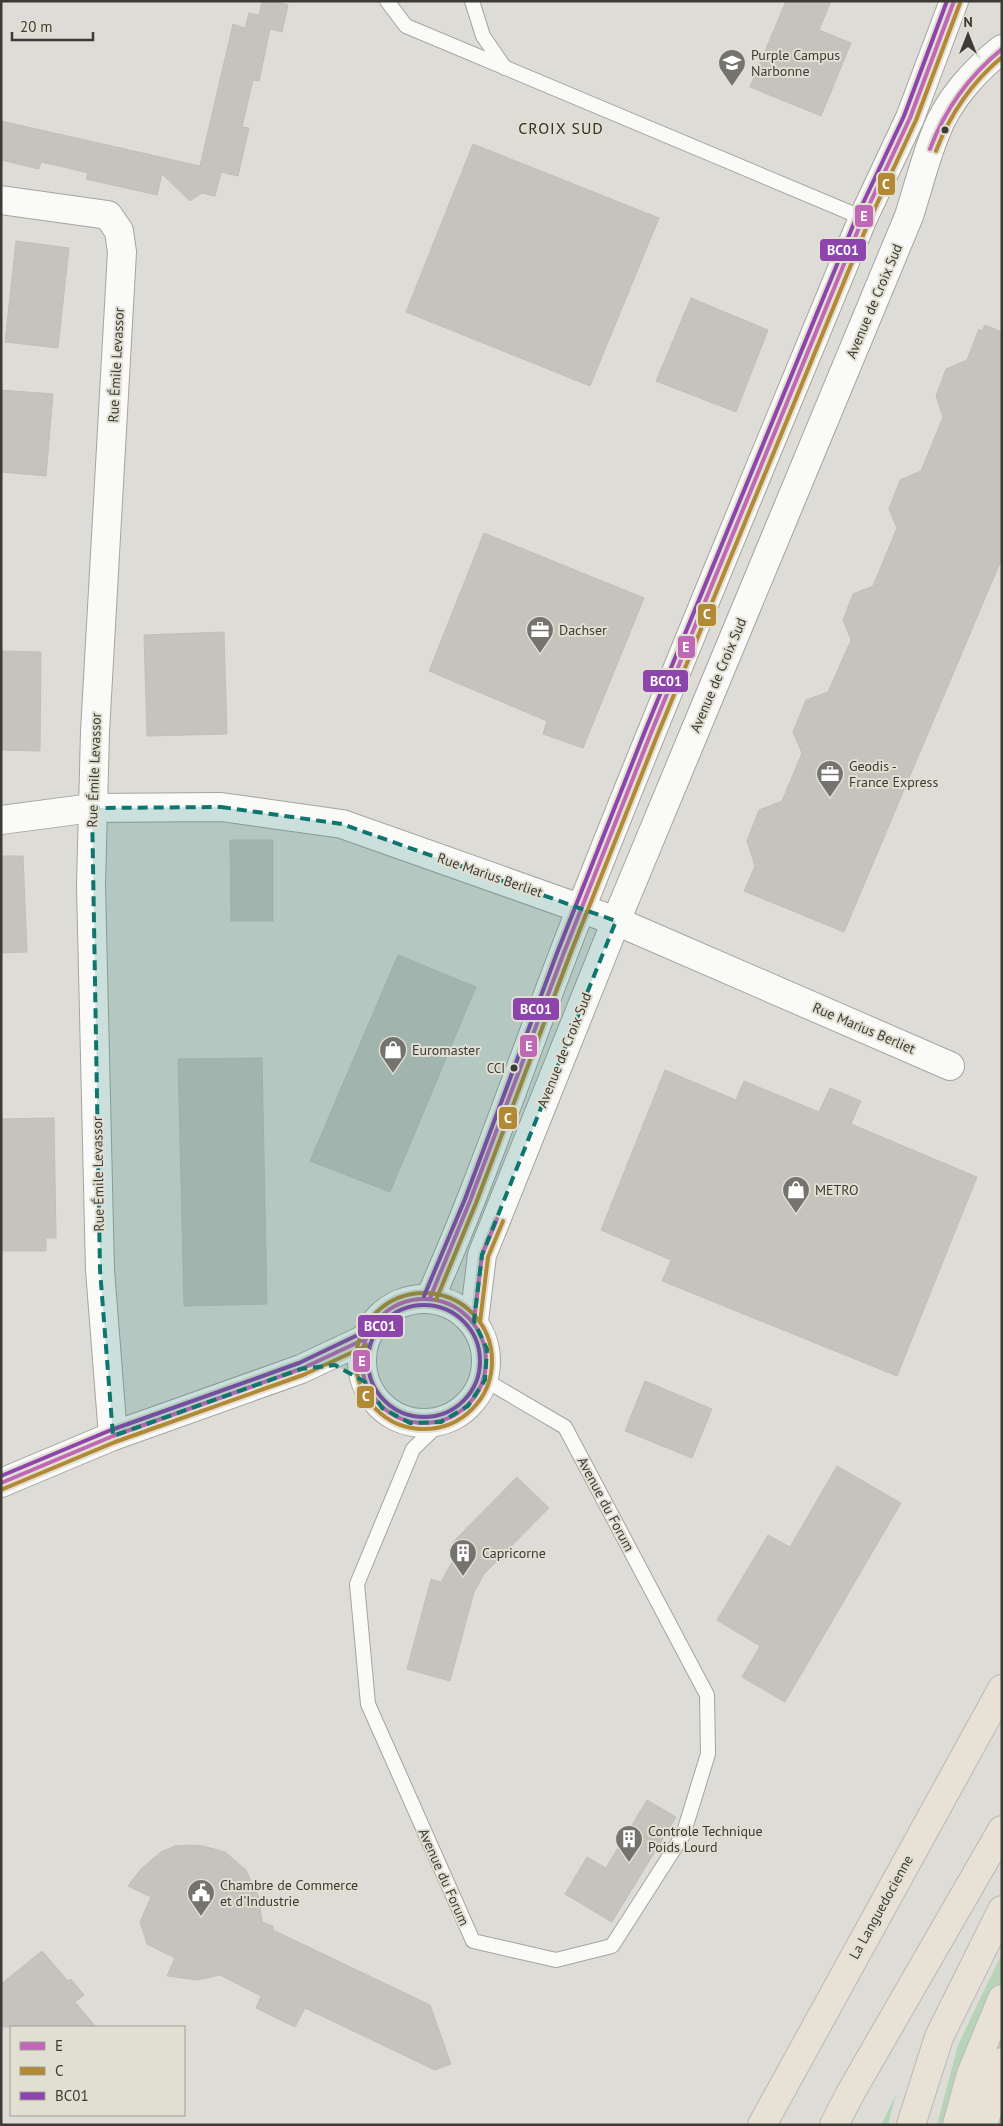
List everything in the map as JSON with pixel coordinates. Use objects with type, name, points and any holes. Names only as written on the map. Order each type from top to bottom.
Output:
[{"type":"highway","name":"La Languedocienne","points":[[762,2125],[875,1916],[1002,1689]]},
{"type":"highway","points":[[834,2125],[1002,1830]]},
{"type":"highway","points":[[911,2125],[939,2037],[1002,1910]]},
{"type":"highway","points":[[957,2125],[971,2074],[1002,1999]]},
{"type":"highway","points":[[983,2125],[1002,2062]]},
{"type":"street","points":[[430,1298],[451,1250],[581,907],[863,218],[910,118],[954,1]]},
{"type":"street","name":"Avenue de Croix Sud","points":[[474,1321],[482,1255],[616,920],[909,216],[936,131],[954,99],[989,59],[1002,49]]},
{"type":"street","name":"Rue Émile Levassor","points":[[1,200],[108,215],[119,231],[122,252],[94,732],[91,884],[100,1270],[113,1436]]},
{"type":"street","name":"Rue Marius Berliet","points":[[1,820],[92,808],[221,807],[342,824],[616,920],[950,1066]]},
{"type":"street","points":[[430,1298],[454,1305],[474,1321],[487,1349],[485,1380],[468,1406],[441,1422],[410,1423],[382,1408],[365,1382],[361,1361],[365,1339],[380,1316],[402,1302],[430,1298]]},
{"type":"street","points":[[1,1482],[113,1436],[300,1369],[365,1339]]},
{"type":"street","points":[[300,1369],[335,1365],[365,1382]]},
{"type":"lane","points":[[387,1],[406,26],[863,218]]},
{"type":"lane","points":[[472,1],[482,36],[506,68]]},
{"type":"lane","name":"Avenue du Forum","points":[[441,1422],[413,1449],[357,1584],[368,1704],[473,1941],[556,1960],[612,1946],[683,1835],[708,1754],[707,1696],[565,1427],[485,1380]]},
{"type":"highlighted area","points":[[221,807],[342,824],[616,921],[482,1255],[474,1321],[487,1349],[485,1380],[468,1406],[441,1422],[410,1423],[382,1408],[365,1382],[335,1365],[301,1369],[113,1436],[100,1270],[92,808]]},
{"type":"green space","points":[[1002,1953],[1002,2125],[937,2125],[958,2045]]},
{"type":"green space","points":[[896,2094],[888,2125],[881,2125]]},
{"type":"building","points":[[262,1],[274,1],[288,5],[282,32],[270,29],[259,81],[253,80],[242,127],[249,128],[238,176],[221,172],[215,196],[202,193],[190,201],[162,174],[157,195],[86,179],[88,173],[64,167],[41,162],[39,169],[1,160],[1,121],[200,166],[233,24],[245,28],[249,13],[259,15]]},
{"type":"building","points":[[786,1],[831,1],[819,30],[851,43],[821,116],[750,87]]},
{"type":"building","points":[[473,144],[659,218],[590,386],[406,312]]},
{"type":"building","points":[[16,241],[69,248],[58,348],[5,342]]},
{"type":"building","points":[[691,298],[768,330],[736,412],[656,381]]},
{"type":"building","points":[[985,325],[1002,332],[1002,558],[844,932],[744,891],[755,866],[747,841],[759,810],[782,801],[802,753],[793,732],[806,700],[828,692],[851,640],[843,620],[853,594],[873,586],[897,528],[889,509],[900,480],[921,471],[943,417],[936,396],[946,369],[967,360],[979,329],[982,331]]},
{"type":"building","points":[[1,390],[53,394],[46,476],[1,472]]},
{"type":"building","points":[[484,533],[644,598],[583,748],[543,734],[547,721],[429,671]]},
{"type":"building","points":[[224,632],[227,734],[147,736],[144,635]]},
{"type":"building","points":[[1,651],[41,652],[40,751],[1,750]]},
{"type":"building","points":[[230,840],[273,840],[273,921],[231,921]]},
{"type":"building","points":[[1,856],[23,856],[27,952],[1,953]]},
{"type":"building","name":"Euromaster","points":[[398,955],[476,987],[390,1192],[310,1161]]},
{"type":"building","points":[[262,1058],[267,1304],[184,1306],[178,1059]]},
{"type":"building","points":[[665,1070],[736,1100],[744,1081],[819,1112],[830,1088],[861,1101],[851,1124],[977,1177],[897,1376],[662,1281],[671,1260],[601,1230]]},
{"type":"building","points":[[54,1118],[56,1238],[46,1238],[46,1251],[1,1251],[1,1119]]},
{"type":"building","points":[[645,1381],[712,1409],[692,1458],[625,1431]]},
{"type":"building","points":[[837,1466],[901,1503],[785,1702],[742,1677],[760,1646],[717,1620],[768,1535],[790,1547]]},
{"type":"building","name":"Capricorne","points":[[517,1477],[549,1508],[484,1574],[474,1592],[450,1681],[407,1669],[431,1579],[441,1582],[459,1549],[452,1543]]},
{"type":"building","name":"Controle Technique Poids Lourd","points":[[647,1800],[676,1817],[612,1922],[565,1894],[587,1857],[606,1868]]},
{"type":"building","points":[[175,1846],[203,1846],[225,1852],[246,1870],[259,1898],[262,1922],[273,1926],[273,1930],[430,2005],[451,2064],[435,2070],[305,2008],[295,2027],[256,2008],[261,1996],[220,1975],[198,1980],[167,1976],[175,1958],[147,1944],[140,1922],[151,1897],[128,1886],[141,1869],[161,1852]]},
{"type":"building","points":[[42,1951],[68,1981],[71,1979],[84,1995],[75,2002],[95,2026],[1,2027],[1,1984]]},
{"type":"transit line","name":"BC01","points":[[424,1296],[465,1199],[557,953],[645,731],[857,216],[904,116],[947,1]]},
{"type":"transit line","name":"E","points":[[430,1298],[470,1201],[563,955],[651,733],[863,218],[910,118],[954,1]]},
{"type":"transit line","name":"C","points":[[436,1300],[476,1203],[569,957],[657,736],[869,221],[916,120],[960,3]]},
{"type":"transit line","name":"E","points":[[930,149],[943,120],[959,94],[979,70],[1002,49]]},
{"type":"transit line","name":"C","points":[[936,151],[948,124],[971,88],[1002,57]]},
{"type":"transit line","name":"E","points":[[474,1321],[482,1255],[497,1219]]},
{"type":"transit line","name":"C","points":[[480,1322],[488,1257],[503,1221]]},
{"type":"transit line","name":"C","points":[[424,1293],[450,1298],[462,1304],[472,1313],[481,1323],[487,1335],[492,1361],[487,1387],[481,1399],[472,1409],[462,1418],[450,1424],[424,1429],[398,1424],[386,1418],[376,1409],[367,1399],[361,1387],[356,1361],[361,1335],[367,1323],[376,1313],[386,1304],[398,1298],[424,1293]]},
{"type":"transit line","name":"E","points":[[424,1299],[448,1304],[459,1309],[468,1317],[476,1326],[481,1337],[486,1361],[481,1385],[476,1396],[468,1405],[459,1413],[448,1418],[424,1423],[400,1418],[389,1413],[380,1405],[372,1396],[367,1385],[362,1361],[367,1337],[372,1326],[380,1317],[389,1309],[400,1304],[424,1299]]},
{"type":"transit line","name":"BC01","points":[[424,1305],[445,1309],[464,1321],[476,1340],[480,1361],[476,1382],[464,1401],[445,1413],[424,1417],[403,1413],[384,1401],[372,1382],[368,1361],[372,1340],[384,1321],[403,1309],[424,1305]]},
{"type":"transit line","name":"BC01","points":[[1,1476],[111,1430],[299,1363],[362,1333]]},
{"type":"transit line","name":"E","points":[[1,1483],[113,1436],[301,1369],[365,1339]]},
{"type":"transit line","name":"C","points":[[3,1489],[115,1442],[303,1375],[368,1345]]},
{"type":"place","name":"Purple Campus Narbonne","points":[[732,87]]},
{"type":"place","name":"Dachser","points":[[540,654]]},
{"type":"place","name":"Geodis - France Express","points":[[830,798]]},
{"type":"place","name":"CCI","points":[[514,1068]]},
{"type":"place","name":"Euromaster","points":[[393,1074]]},
{"type":"place","name":"METRO","points":[[796,1214]]},
{"type":"place","name":"Capricorne","points":[[463,1577]]},
{"type":"place","name":"Controle Technique Poids Lourd","points":[[629,1863]]},
{"type":"place","name":"Chambre de Commerce et d'Industrie","points":[[201,1917]]},
{"type":"district","name":"CROIX SUD","points":[[561,128]]}]
